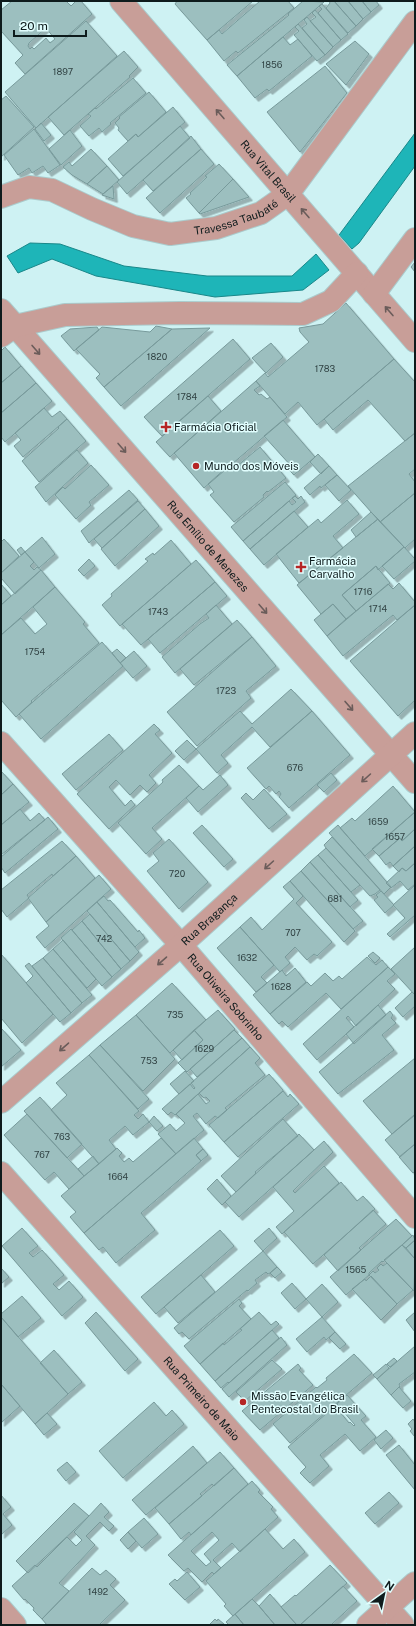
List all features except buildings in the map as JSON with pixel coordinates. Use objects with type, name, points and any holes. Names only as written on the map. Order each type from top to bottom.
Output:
[{"type":"street","name":"Rua Vital Brasil","points":[[121,1],[415,341]]},
{"type":"street","name":"Travessa Taubaté","points":[[1,197],[29,187],[52,190],[133,226],[170,234],[216,228],[261,213],[288,194],[415,22]]},
{"type":"street","points":[[374,294],[415,239]]},
{"type":"street","points":[[6,324],[65,315],[180,313],[303,314],[331,301],[357,273]]},
{"type":"street","name":"Rua Emílio de Menezes","points":[[6,324],[415,782]]},
{"type":"street","name":"Rua Bragança","points":[[1,1102],[181,945],[415,733]]},
{"type":"street","name":"Rua Oliveira Sobrinho","points":[[1,743],[181,945],[415,1217]]},
{"type":"street","name":"Rua Primeiro de Maio","points":[[1,1173],[403,1625]]},
{"type":"street","points":[[368,1625],[415,1583]]},
{"type":"street","points":[[1,1609],[16,1625]]},
{"type":"water","points":[[415,133],[415,166],[359,243],[352,249],[339,235]]},
{"type":"water","points":[[30,243],[60,244],[124,266],[207,276],[292,276],[316,254],[329,270],[303,290],[215,297],[96,276],[52,259],[18,273],[7,256]]},
{"type":"place","name":"Farmácia Oficial","points":[[166,427]]},
{"type":"place","name":"Mundo dos Móveis","points":[[196,466]]},
{"type":"place","name":"Farmácia Carvalho","points":[[301,567]]},
{"type":"place","name":"Missão Evangélica Pentecostal do Brasil","points":[[243,1402]]}]
